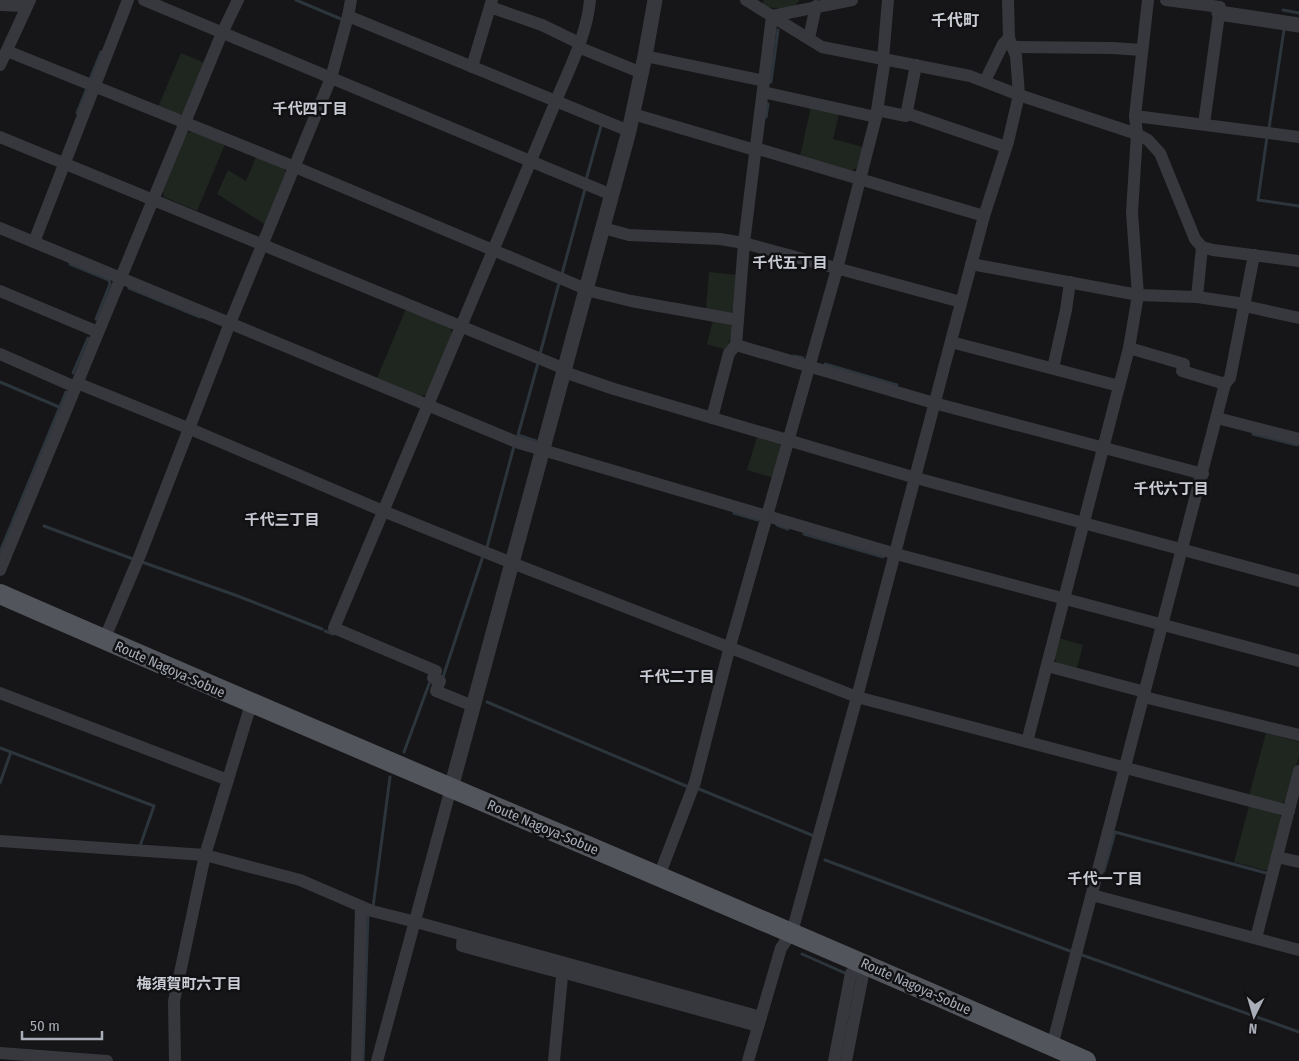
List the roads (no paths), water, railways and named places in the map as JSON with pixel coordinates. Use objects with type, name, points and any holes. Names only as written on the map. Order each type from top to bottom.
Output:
[{"type":"main road","name":"Route Nagoya-Sobue","points":[[0,594],[251,704],[792,932],[1086,1061]]},
{"type":"street","points":[[34,242],[128,0]]},
{"type":"street","points":[[144,0],[612,196]]},
{"type":"street","points":[[0,570],[222,33],[238,0]]},
{"type":"street","points":[[104,640],[140,555],[230,323],[331,78],[348,16],[350,0]]},
{"type":"street","points":[[473,706],[436,691],[440,681],[433,678],[436,671],[334,628],[556,101],[589,13],[590,0]]},
{"type":"street","points":[[377,1061],[612,196],[642,73],[655,0]]},
{"type":"street","points":[[746,0],[822,46],[970,76],[1019,95],[1137,134],[1148,140],[1160,153],[1195,239],[1202,247],[1213,250],[1299,260]]},
{"type":"street","points":[[772,16],[821,4],[852,0]]},
{"type":"street","points":[[659,876],[695,782],[730,646],[768,518],[837,269],[877,114],[884,59],[888,0]]},
{"type":"street","points":[[748,1061],[781,948],[792,932],[858,697],[950,342],[1019,95],[1016,56],[1011,42],[1008,0]]},
{"type":"street","points":[[1027,742],[1129,348],[1138,295],[1132,212],[1137,134],[1135,116],[1148,0]]},
{"type":"street","points":[[1166,0],[1191,2],[1220,8],[1204,124]]},
{"type":"street","points":[[0,5],[28,3],[0,65]]},
{"type":"street","points":[[472,66],[491,3],[578,45],[642,73]]},
{"type":"street","points":[[809,38],[821,4]]},
{"type":"street","points":[[1219,13],[1299,25]]},
{"type":"street","points":[[348,16],[629,131]]},
{"type":"street","points":[[712,418],[729,353],[736,345],[744,244],[772,16]]},
{"type":"street","points":[[985,82],[1003,44],[1011,42],[1142,50]]},
{"type":"street","points":[[7,51],[295,167],[586,290],[631,301],[738,320]]},
{"type":"street","points":[[645,56],[877,114],[906,116],[916,65]]},
{"type":"street","points":[[906,113],[1006,147]]},
{"type":"street","points":[[633,114],[984,216]]},
{"type":"street","points":[[1135,116],[1299,137]]},
{"type":"street","points":[[0,137],[564,370],[712,418],[916,478],[1299,582]]},
{"type":"street","points":[[0,228],[519,443],[768,518],[896,554],[1299,661]]},
{"type":"street","points":[[603,228],[629,235],[720,239],[961,302]]},
{"type":"street","points":[[1197,298],[1202,247]]},
{"type":"street","points":[[1052,1046],[1225,384],[1230,378],[1254,255]]},
{"type":"street","points":[[971,264],[1138,295],[1197,298],[1245,305],[1299,318]]},
{"type":"street","points":[[1053,368],[1066,310],[1070,282]]},
{"type":"street","points":[[0,291],[98,332]]},
{"type":"street","points":[[950,342],[1119,386]]},
{"type":"street","points":[[736,345],[934,402],[1203,474]]},
{"type":"street","points":[[1129,348],[1184,364],[1182,371],[1225,384]]},
{"type":"street","points":[[0,354],[188,428],[383,511],[512,563],[858,697],[1289,811]]},
{"type":"street","points":[[1217,418],[1299,439]]},
{"type":"street","points":[[1047,666],[1299,736]]},
{"type":"street","points":[[0,693],[228,780]]},
{"type":"street","points":[[175,1061],[174,1001],[204,855],[251,704]]},
{"type":"street","points":[[1256,938],[1299,771]]},
{"type":"street","points":[[0,841],[204,855],[300,880],[372,911],[463,935],[566,968],[760,1021]]},
{"type":"street","points":[[1277,857],[1299,862]]},
{"type":"street","points":[[1092,895],[1299,950]]},
{"type":"street","points":[[357,1061],[362,907]]},
{"type":"street","points":[[834,1061],[851,973],[865,964]]},
{"type":"street","points":[[846,1061],[865,964]]},
{"type":"street","points":[[554,1061],[566,968]]},
{"type":"street","points":[[561,1061],[566,968]]},
{"type":"street","points":[[0,1054],[106,1061]]},
{"type":"waterway","points":[[296,0],[341,19]]},
{"type":"waterway","points":[[1283,10],[1299,13]]},
{"type":"waterway","points":[[771,82],[778,30]]},
{"type":"waterway","points":[[1269,128],[1284,30]]},
{"type":"waterway","points":[[90,79],[101,52]]},
{"type":"waterway","points":[[77,113],[87,88]]},
{"type":"waterway","points":[[766,117],[768,104]]},
{"type":"waterway","points":[[586,180],[601,126]]},
{"type":"waterway","points":[[1267,137],[1258,200],[1299,206]]},
{"type":"waterway","points":[[562,274],[585,189]]},
{"type":"waterway","points":[[70,264],[109,280],[110,284],[96,319]]},
{"type":"waterway","points":[[540,354],[559,283]]},
{"type":"waterway","points":[[129,288],[200,317]]},
{"type":"waterway","points":[[73,373],[88,338]]},
{"type":"waterway","points":[[794,356],[803,358]]},
{"type":"waterway","points":[[536,441],[518,435],[538,363]]},
{"type":"waterway","points":[[825,364],[897,385]]},
{"type":"waterway","points":[[0,382],[59,407]]},
{"type":"waterway","points":[[0,552],[66,392]]},
{"type":"waterway","points":[[1253,434],[1297,445]]},
{"type":"waterway","points":[[487,547],[514,446]]},
{"type":"waterway","points":[[734,513],[758,520]]},
{"type":"waterway","points":[[777,525],[788,529]]},
{"type":"waterway","points":[[44,526],[133,559]]},
{"type":"waterway","points":[[804,534],[883,557]]},
{"type":"waterway","points":[[443,677],[483,556]]},
{"type":"waterway","points":[[142,562],[235,595],[322,629]]},
{"type":"waterway","points":[[325,631],[333,634]]},
{"type":"waterway","points":[[404,752],[429,684]]},
{"type":"waterway","points":[[487,702],[686,786]]},
{"type":"waterway","points":[[0,748],[154,806],[140,846]]},
{"type":"waterway","points":[[0,783],[11,752]]},
{"type":"waterway","points":[[373,907],[390,777]]},
{"type":"waterway","points":[[699,789],[814,836]]},
{"type":"waterway","points":[[1104,871],[1115,832],[1266,873]]},
{"type":"waterway","points":[[825,860],[1070,951]]},
{"type":"waterway","points":[[363,1061],[368,915]]},
{"type":"waterway","points":[[802,954],[847,974]]},
{"type":"waterway","points":[[1082,955],[1299,1032]]},
{"type":"district","name":"千代町","points":[[955,20]]},
{"type":"district","name":"千代四丁目","points":[[310,109]]},
{"type":"district","name":"千代五丁目","points":[[790,263]]},
{"type":"district","name":"千代六丁目","points":[[1171,489]]},
{"type":"district","name":"千代三丁目","points":[[282,520]]},
{"type":"district","name":"千代二丁目","points":[[677,677]]},
{"type":"district","name":"千代一丁目","points":[[1105,879]]},
{"type":"district","name":"梅須賀町六丁目","points":[[189,984]]}]
